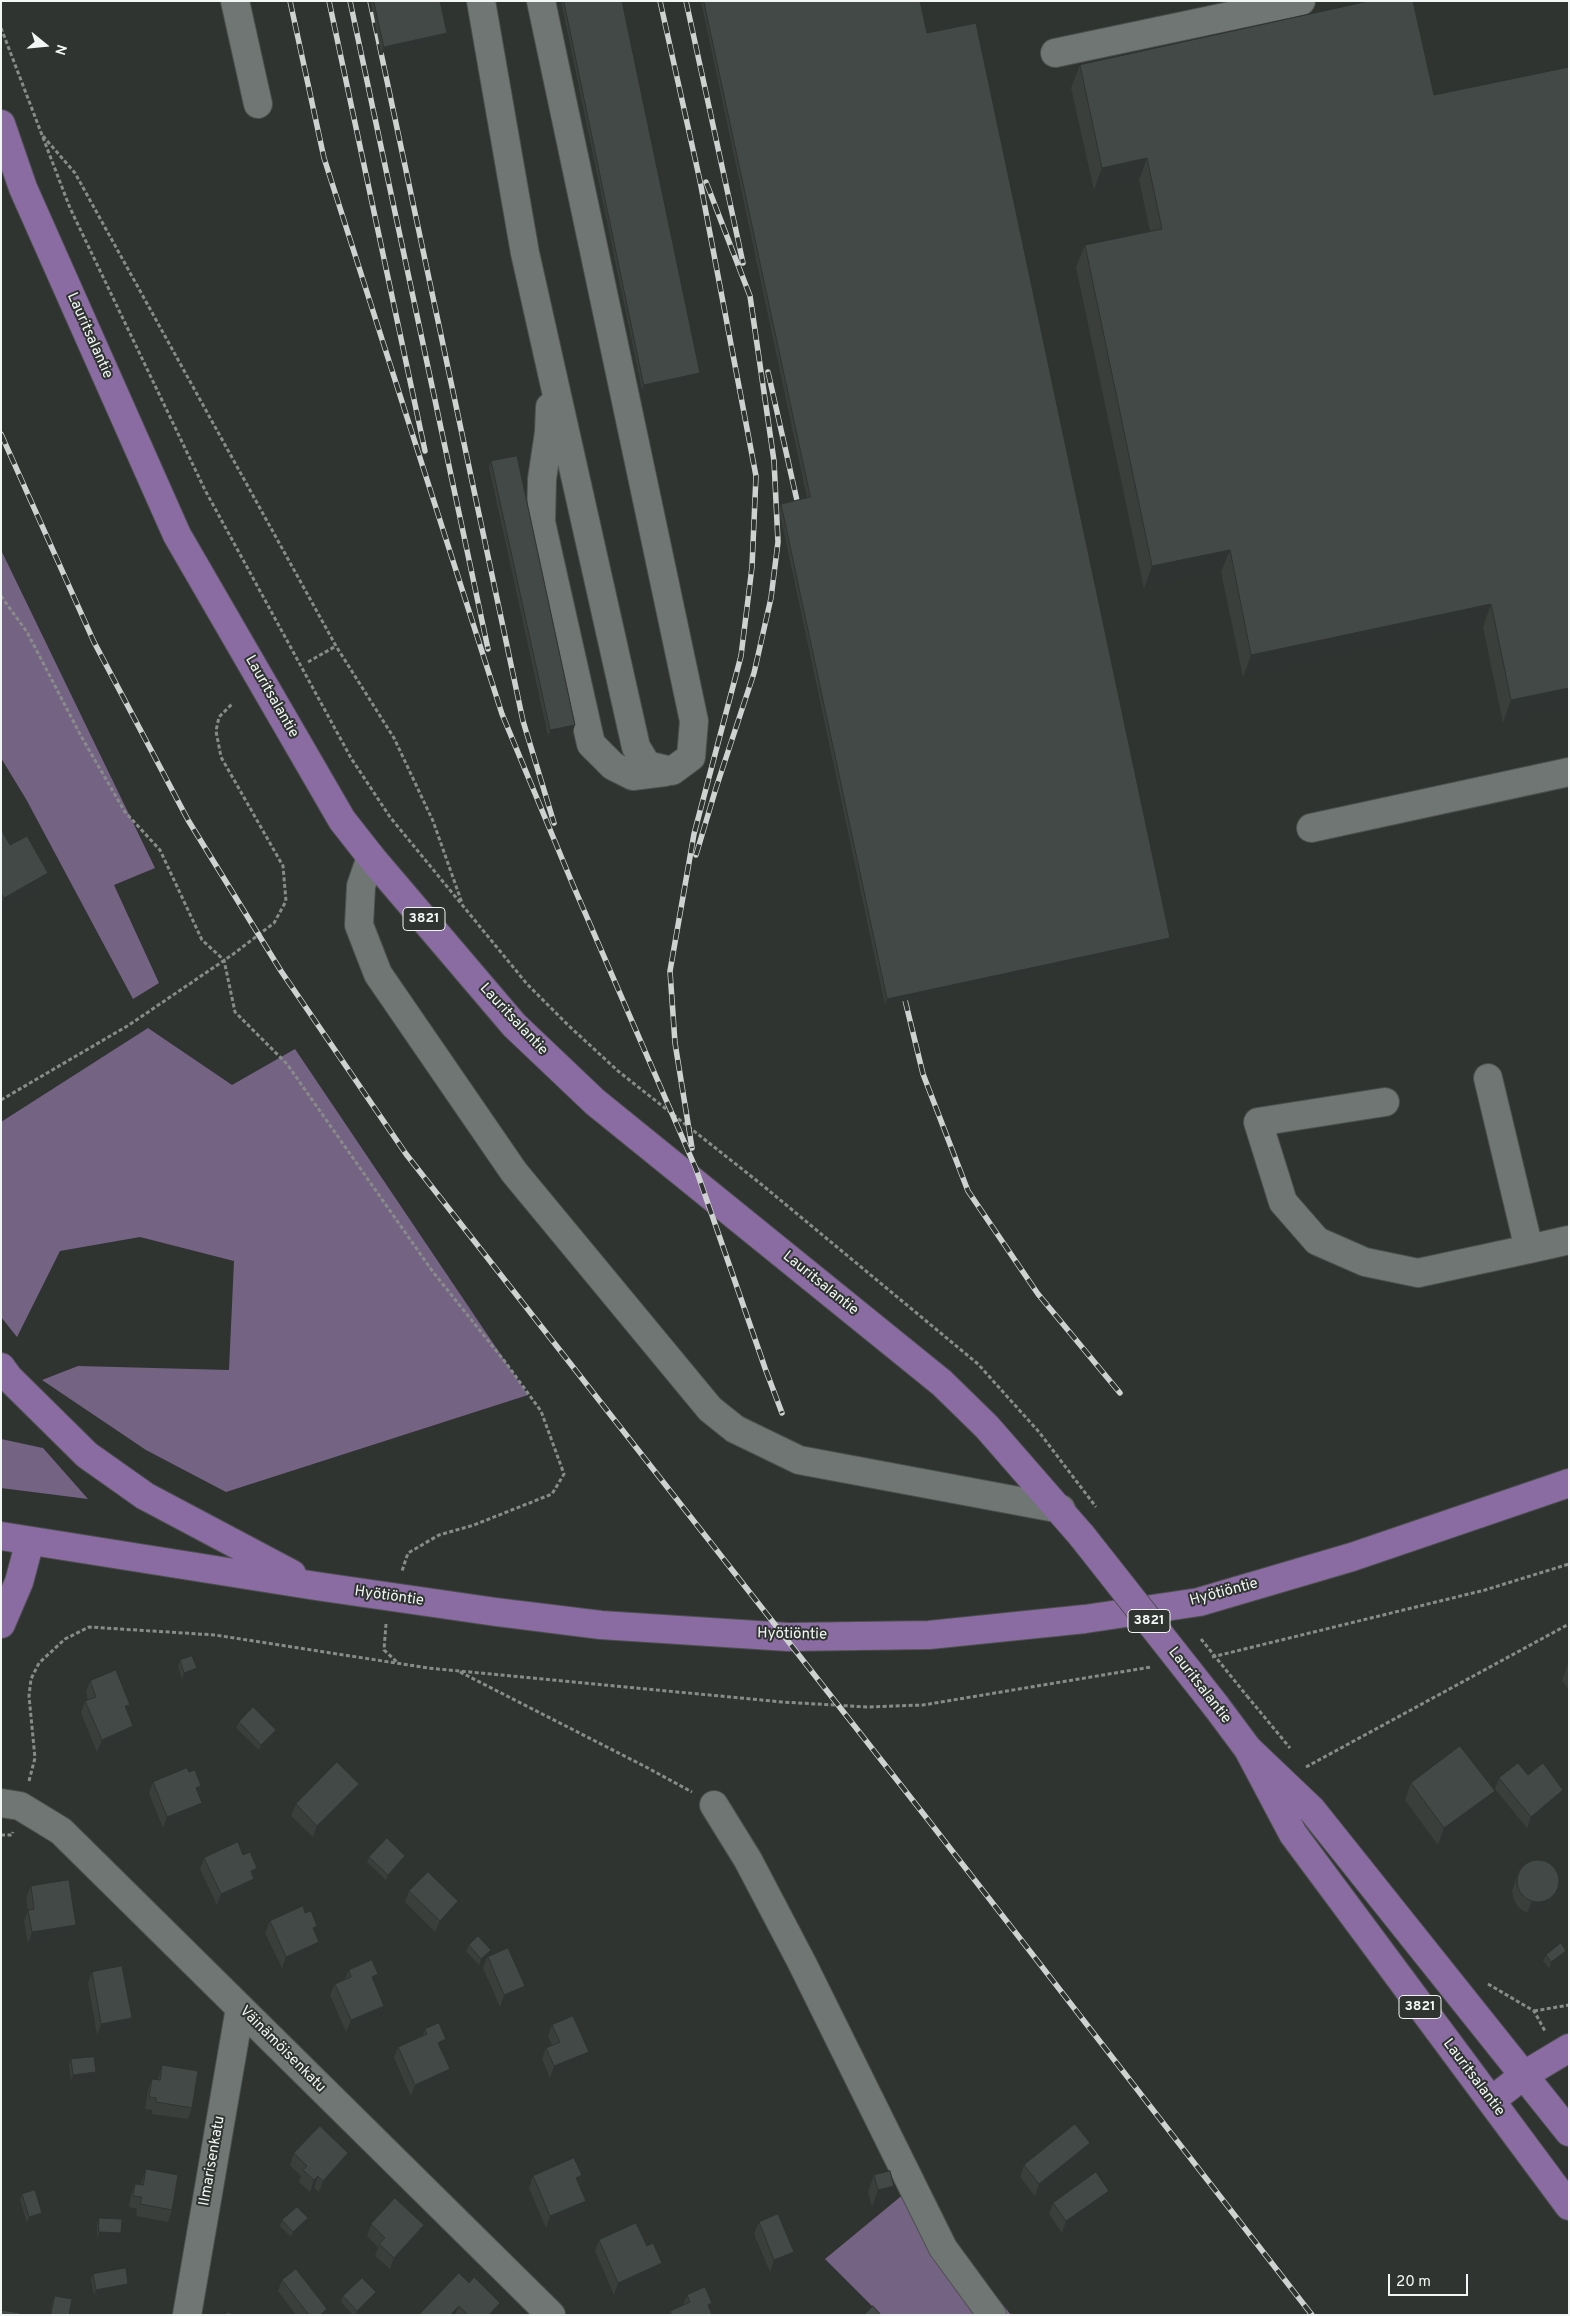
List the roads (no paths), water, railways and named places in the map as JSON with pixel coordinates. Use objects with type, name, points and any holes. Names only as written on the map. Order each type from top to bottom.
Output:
[{"type":"main road","name":"Lauritsalantie","points":[[1,124],[23,188],[177,535],[342,820],[514,1026],[595,1102],[942,1383],[987,1427],[1061,1509],[1248,1749],[1293,1834],[1569,2206]]},
{"type":"main road","points":[[1,1366],[9,1378],[86,1454],[145,1496],[316,1586]]},
{"type":"main road","name":"Hyötiöntie","points":[[1,1536],[316,1586],[496,1612],[610,1625],[788,1637],[929,1635],[1085,1619],[1199,1602],[1352,1557],[1569,1483]]},
{"type":"main road","points":[[1,1624],[19,1582],[30,1541]]},
{"type":"main road","name":"Lauritsalantie","points":[[1248,1749],[1312,1810],[1569,2132]]},
{"type":"main road","points":[[1491,2101],[1524,2075],[1569,2048]]},
{"type":"street","points":[[235,1],[258,104]]},
{"type":"street","points":[[482,1],[524,253],[636,747],[647,765],[672,771]]},
{"type":"street","points":[[541,1],[694,721],[690,757],[672,771],[633,776],[613,766],[591,744],[541,522],[542,479],[549,432],[551,370]]},
{"type":"street","points":[[1055,53],[1301,1]]},
{"type":"street","points":[[1311,828],[1569,772]]},
{"type":"street","points":[[371,857],[361,886],[359,925],[378,974],[514,1172],[710,1409],[735,1429],[799,1460],[1061,1509]]},
{"type":"street","points":[[1488,1078],[1528,1249]]},
{"type":"street","points":[[1386,1102],[1258,1122],[1283,1202],[1317,1240],[1365,1262],[1418,1272],[1569,1240]]},
{"type":"street","name":"Väinämöisenkatu","points":[[11,1804],[61,1831],[551,2315]]},
{"type":"street","points":[[714,1804],[748,1860],[802,1963],[943,2248],[992,2315]]},
{"type":"street","name":"Ilmarisenkatu","points":[[187,2315],[240,2008]]},
{"type":"railway","points":[[290,1],[324,158],[502,714],[573,885],[696,1169],[782,1413]]},
{"type":"railway","points":[[329,1],[425,451]]},
{"type":"railway","points":[[350,1],[488,649]]},
{"type":"railway","points":[[370,1],[523,721],[554,823]]},
{"type":"railway","points":[[660,1],[700,181],[756,476],[752,567],[741,656],[694,834],[670,971],[675,1043],[692,1148]]},
{"type":"railway","points":[[686,1],[743,263]]},
{"type":"railway","points":[[696,855],[754,673],[771,598],[778,542],[774,461],[750,296],[706,182]]},
{"type":"railway","points":[[768,372],[798,505]]},
{"type":"railway","points":[[1,434],[94,642],[188,820],[281,971],[406,1154],[929,1821],[1312,2315]]},
{"type":"railway","points":[[905,1000],[923,1074],[968,1191],[1038,1294],[1120,1393]]}]
